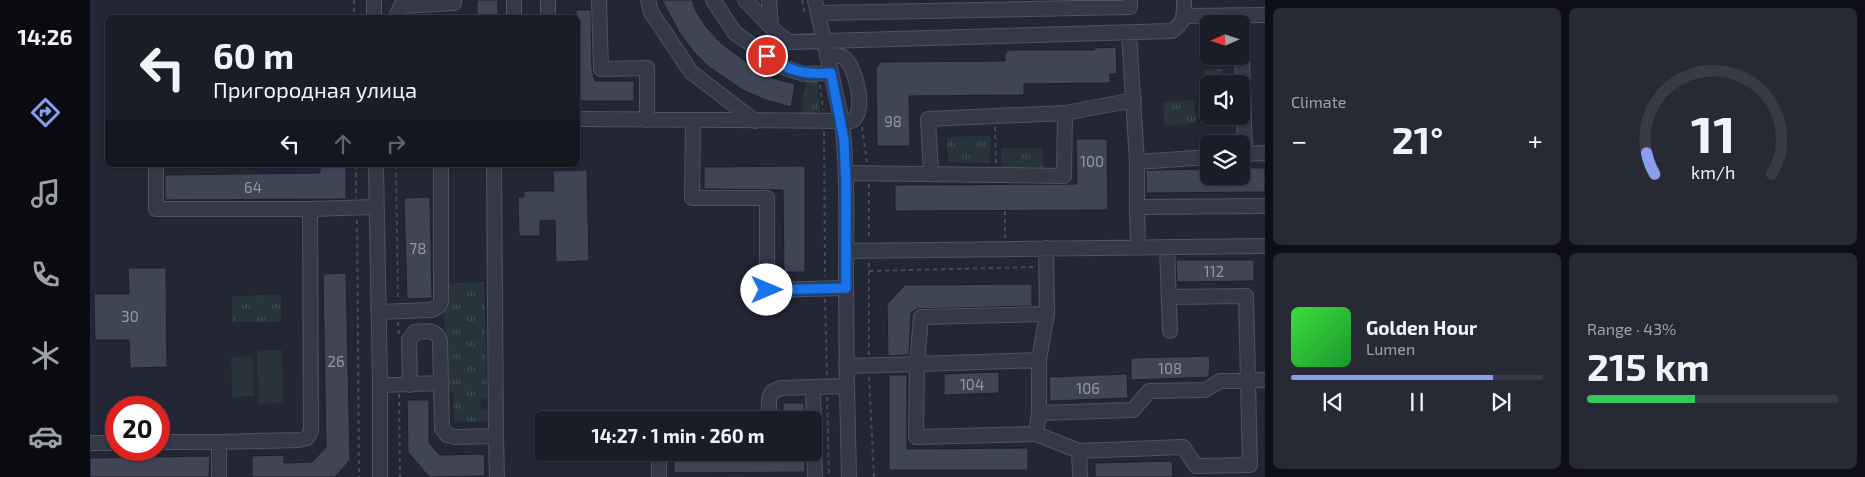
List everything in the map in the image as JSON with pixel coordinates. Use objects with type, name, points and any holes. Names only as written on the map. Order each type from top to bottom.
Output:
[{"type":"street","points":[[374,0],[374,15]]},
{"type":"street","points":[[399,8],[454,3],[454,0]]},
{"type":"street","points":[[514,0],[514,15]]},
{"type":"street","points":[[548,0],[548,15]]},
{"type":"street","points":[[599,0],[601,69],[646,68],[647,120]]},
{"type":"street","points":[[648,0],[651,12],[691,72],[755,121]]},
{"type":"street","points":[[713,0],[735,34],[783,67],[804,74],[824,74]]},
{"type":"street","points":[[745,0],[789,42],[1172,31],[1180,25],[1184,16],[1184,0]]},
{"type":"street","points":[[768,0],[772,27]]},
{"type":"street","points":[[849,477],[846,386],[846,173],[842,122],[824,74],[827,56],[824,40],[813,10],[1130,7],[1130,0]]},
{"type":"street","points":[[1250,19],[1265,15]]},
{"type":"street","points":[[1184,16],[1200,17]]},
{"type":"street","points":[[1129,33],[1137,162],[1138,247]]},
{"type":"street","points":[[580,119],[842,122],[857,119],[860,110],[856,80],[850,66],[844,58],[836,55],[827,56]]},
{"type":"street","points":[[1242,65],[1243,135]]},
{"type":"street","points":[[931,173],[928,119],[1065,113],[1134,100]]},
{"type":"street","points":[[846,173],[1064,176],[1065,113]]},
{"type":"street","points":[[692,120],[692,198],[767,198],[767,290],[846,288]]},
{"type":"street","points":[[1250,154],[1265,153]]},
{"type":"street","points":[[1137,162],[1200,157]]},
{"type":"street","points":[[156,167],[156,209],[376,208]]},
{"type":"street","points":[[376,167],[380,477]]},
{"type":"street","points":[[378,312],[431,310],[439,306],[441,301],[441,167]]},
{"type":"street","points":[[494,167],[497,477]]},
{"type":"street","points":[[1137,207],[1265,206]]},
{"type":"street","points":[[170,442],[299,440],[307,438],[311,431],[310,209]]},
{"type":"street","points":[[846,251],[1265,246]]},
{"type":"street","points":[[1167,247],[1170,331]]},
{"type":"street","points":[[1036,434],[1039,413],[1039,360],[1047,314],[1046,248]]},
{"type":"street","points":[[1047,314],[921,316],[917,364],[916,437],[1036,434],[1079,451],[1183,447],[1196,466],[1250,465],[1246,296],[1169,297]]},
{"type":"street","points":[[410,385],[409,340],[411,335],[420,332],[433,332],[439,337],[442,428],[448,435],[456,437],[496,436]]},
{"type":"street","points":[[846,366],[1039,360]]},
{"type":"street","points":[[1039,413],[1133,410],[1149,390],[1205,390],[1220,381],[1265,380]]},
{"type":"street","points":[[380,385],[442,383]]},
{"type":"street","points":[[770,411],[769,399],[772,392],[780,388],[846,386]]},
{"type":"street","points":[[815,477],[820,387]]},
{"type":"street","points":[[219,442],[219,477]]},
{"type":"street","points":[[90,443],[105,443]]},
{"type":"street","points":[[1079,451],[1080,477]]},
{"type":"street","points":[[659,461],[659,477]]},
{"type":"path","points":[[354,0],[354,15]]},
{"type":"path","points":[[802,0],[813,10]]},
{"type":"path","points":[[824,74],[825,289],[820,387],[829,477]]},
{"type":"path","points":[[860,110],[868,173],[869,366],[874,477]]},
{"type":"path","points":[[995,116],[996,175]]},
{"type":"path","points":[[356,167],[359,477]]},
{"type":"path","points":[[356,190],[363,190]]},
{"type":"path","points":[[1005,211],[1005,249]]},
{"type":"path","points":[[869,271],[1046,267]]},
{"type":"green space","points":[[1222,69],[1222,75],[1204,75],[1204,70]]},
{"type":"green space","points":[[807,77],[817,79],[820,114],[801,114]]},
{"type":"green space","points":[[1194,100],[1196,123],[1165,126],[1163,102]]},
{"type":"green space","points":[[990,136],[990,163],[948,162],[947,137]]},
{"type":"green space","points":[[1001,148],[1043,148],[1043,169],[1002,170]]},
{"type":"green space","points":[[484,282],[487,398],[480,399],[481,409],[487,409],[487,421],[454,422],[453,394],[446,387],[444,284]]},
{"type":"green space","points":[[281,295],[281,322],[232,322],[232,296]]},
{"type":"green space","points":[[257,350],[282,350],[283,403],[258,404]]},
{"type":"green space","points":[[253,356],[254,396],[232,397],[231,357]]},
{"type":"building","points":[[477,0],[498,0],[498,15],[477,15]]},
{"type":"building","points":[[662,0],[692,0],[696,11],[707,28],[721,43],[757,70],[772,78],[795,84],[791,107],[763,99],[743,90],[709,67],[693,51],[679,32]]},
{"type":"building","points":[[576,10],[591,10],[592,69],[595,81],[634,81],[634,101],[580,101],[580,15],[576,15]]},
{"type":"building","points":[[1116,47],[1117,74],[1110,74],[1110,83],[1024,84],[1024,95],[909,96],[910,146],[877,146],[876,68],[881,62],[1005,61],[1005,53],[1010,50],[1095,50],[1094,48]]},
{"type":"building","points":[[1076,139],[1107,139],[1108,210],[895,211],[895,185],[1077,184]]},
{"type":"building","points":[[805,166],[805,272],[784,272],[783,190],[704,189],[704,167]]},
{"type":"building","points":[[320,167],[346,167],[346,199],[165,200],[165,175],[320,173]]},
{"type":"building","points":[[1250,168],[1265,168],[1265,192],[1146,193],[1146,170],[1200,169],[1200,185],[1250,185]]},
{"type":"building","points":[[587,170],[589,261],[556,262],[555,220],[540,221],[540,236],[519,236],[518,197],[524,197],[524,191],[554,191],[553,171]]},
{"type":"building","points":[[430,197],[432,298],[407,299],[404,198]]},
{"type":"building","points":[[1176,260],[1254,260],[1254,281],[1177,282]]},
{"type":"building","points":[[128,268],[166,268],[167,367],[130,368],[129,340],[95,340],[94,294],[129,294]]},
{"type":"building","points":[[346,273],[350,460],[335,477],[252,477],[252,456],[284,455],[284,463],[312,462],[326,447],[323,274]]},
{"type":"building","points":[[1032,284],[1032,306],[917,309],[911,313],[909,355],[888,356],[887,304],[905,285]]},
{"type":"building","points":[[1210,356],[1209,377],[1131,380],[1131,358]]},
{"type":"building","points":[[999,372],[999,393],[944,395],[944,374]]},
{"type":"building","points":[[1127,374],[1128,398],[1050,401],[1049,377]]},
{"type":"building","points":[[889,375],[907,375],[907,449],[1028,448],[1028,470],[889,470]]},
{"type":"building","points":[[407,400],[429,400],[429,443],[440,455],[484,454],[485,476],[429,477],[408,452]]},
{"type":"building","points":[[783,403],[804,403],[804,411],[783,411]]},
{"type":"building","points":[[210,456],[209,477],[90,477],[90,458],[105,458],[105,461],[170,461],[170,457]]},
{"type":"building","points":[[674,461],[805,461],[805,472],[674,473]]},
{"type":"building","points":[[1172,461],[1173,477],[1095,477],[1095,463]]},
{"type":"route","points":[[767,56],[783,67],[804,74],[831,73],[844,140],[846,288],[767,290]]}]
